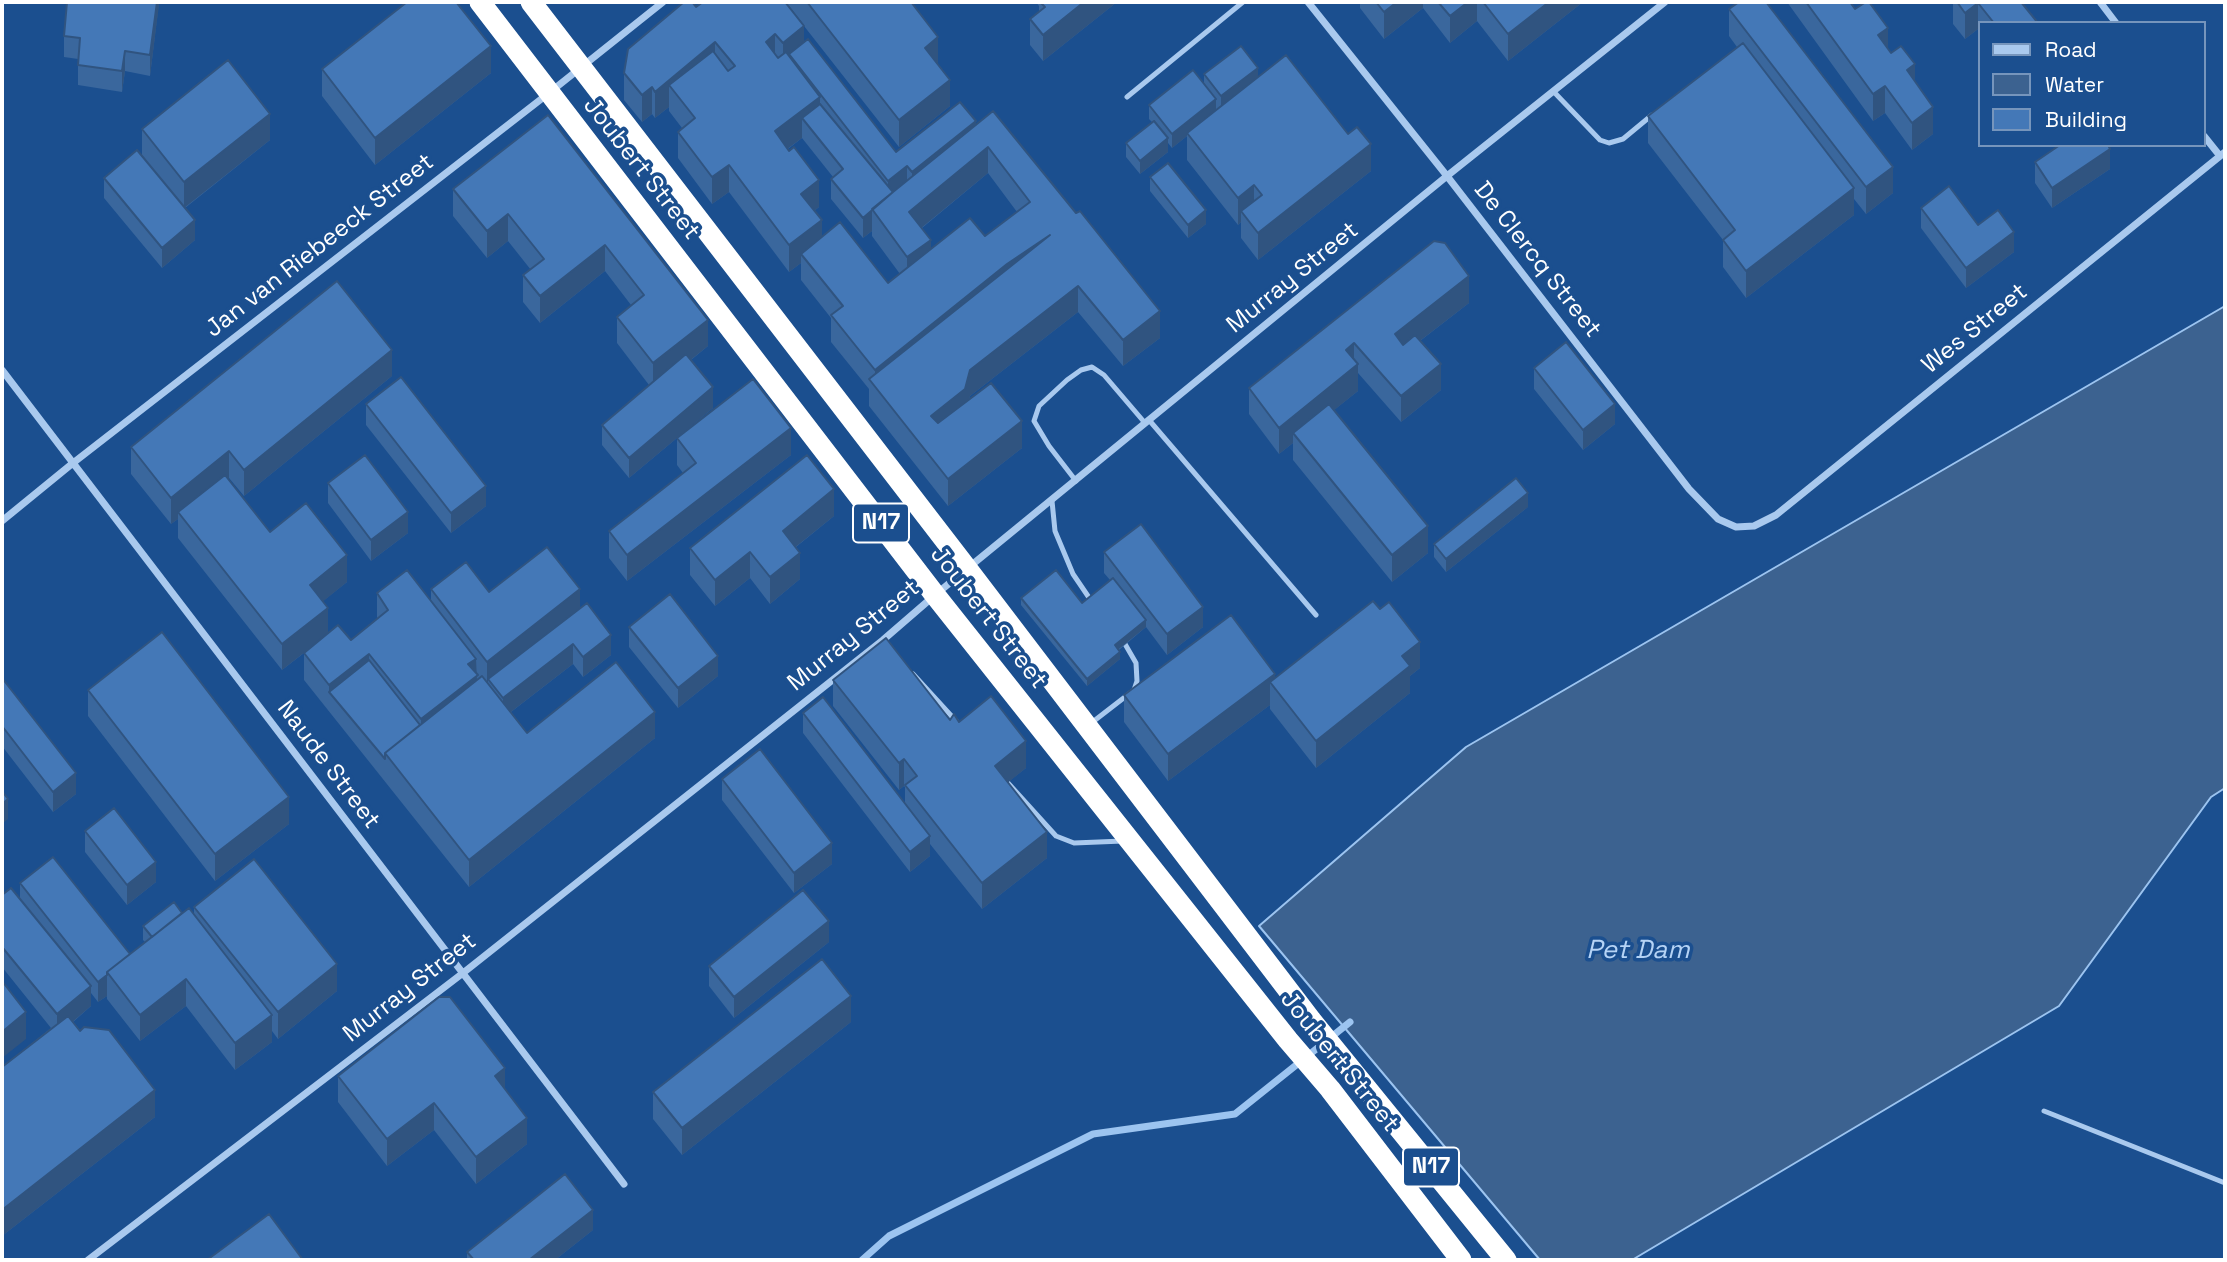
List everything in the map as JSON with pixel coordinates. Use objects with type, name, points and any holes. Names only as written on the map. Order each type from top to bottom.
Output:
[{"type":"highway","name":"Joubert Street","points":[[480,2],[935,595],[1287,1040],[1330,1089],[1461,1260]]},
{"type":"highway","name":"Joubert Street","points":[[531,2],[1311,1020],[1506,1260]]},
{"type":"street","name":"Jan van Riebeeck Street","points":[[2,521],[663,2]]},
{"type":"street","name":"De Clercq Street","points":[[1308,2],[1447,176],[1689,489],[1718,519],[1728,525],[1745,527]]},
{"type":"street","name":"Murray Street","points":[[88,1260],[463,973],[883,640],[1447,176],[1665,2]]},
{"type":"street","points":[[2100,2],[2114,21]]},
{"type":"street","points":[[2206,138],[2223,154]]},
{"type":"street","name":"Wes Street","points":[[1745,527],[1754,526],[1776,515],[2223,154]]},
{"type":"street","name":"Naude Street","points":[[2,370],[624,1184]]},
{"type":"lane","points":[[1127,97],[1243,2]]},
{"type":"lane","points":[[1553,92],[1600,140],[1609,144],[1623,139],[1654,114]]},
{"type":"lane","points":[[1076,481],[1034,421],[1039,406],[1080,370],[1092,367],[1104,375],[1147,422],[1315,615]]},
{"type":"lane","points":[[1052,501],[1055,531],[1073,574],[1092,602]]},
{"type":"lane","points":[[883,640],[892,650]]},
{"type":"lane","points":[[1088,726],[1134,690],[1137,681],[1136,663],[1125,644]]},
{"type":"lane","points":[[909,670],[962,729]]},
{"type":"lane","points":[[1008,783],[1056,836],[1074,843],[1130,840]]},
{"type":"lane","points":[[2044,1111],[2225,1183]]},
{"type":"water","name":"Pet Dam","points":[[2225,306],[2225,788],[2211,797],[2059,1006],[1632,1260],[1540,1260],[1259,926],[1466,747]]},
{"type":"building","points":[[67,2],[157,2],[150,55],[125,51],[122,71],[78,65],[80,38],[64,36]]},
{"type":"building","points":[[407,2],[456,2],[491,46],[375,138],[322,69]]},
{"type":"building","points":[[684,2],[692,2],[696,7],[703,2],[785,2],[804,26],[783,43],[775,34],[766,42],[778,58],[786,52],[820,97],[775,131],[789,151],[794,147],[819,180],[801,194],[822,220],[789,245],[729,165],[712,177],[678,132],[695,118],[669,85],[713,51],[728,71],[735,66],[715,42],[655,92],[652,87],[642,95],[624,73],[628,49]]},
{"type":"building","points":[[807,2],[911,2],[938,37],[925,48],[950,80],[899,120]]},
{"type":"building","points":[[1040,2],[1084,2],[1043,35],[1030,19],[1045,7]]},
{"type":"building","points":[[1376,2],[1397,2],[1384,12]]},
{"type":"building","points":[[1438,2],[1468,2],[1450,16]]},
{"type":"building","points":[[1483,2],[1549,2],[1508,34]]},
{"type":"building","points":[[1739,2],[1766,2],[1893,167],[1866,187],[1729,9]]},
{"type":"building","points":[[1806,2],[1850,2],[1855,9],[1869,2],[1888,28],[1878,35],[1891,53],[1901,46],[1915,64],[1907,70],[1933,107],[1912,123],[1885,86],[1873,94]]},
{"type":"building","points":[[1957,2],[2021,2],[2036,21],[1992,21],[1978,3],[1965,13]]},
{"type":"building","points":[[808,39],[896,152],[960,102],[976,121],[912,172],[907,166],[888,181],[789,54]]},
{"type":"building","points":[[1743,43],[1854,188],[1746,271],[1723,240],[1735,230],[1648,116]]},
{"type":"building","points":[[1241,46],[1258,68],[1221,96],[1204,74]]},
{"type":"building","points":[[1286,55],[1348,134],[1357,127],[1371,144],[1258,233],[1241,211],[1262,195],[1254,185],[1238,198],[1187,133]]},
{"type":"building","points":[[228,60],[270,114],[184,182],[142,129]]},
{"type":"building","points":[[1193,70],[1216,99],[1172,134],[1149,105]]},
{"type":"building","points":[[820,104],[893,192],[863,218],[831,179],[843,169],[802,118]]},
{"type":"building","points":[[993,111],[1076,213],[1080,211],[1160,311],[1123,340],[1078,286],[970,370],[965,389],[931,416],[938,423],[991,383],[1022,421],[948,479],[869,379],[1050,235],[1007,264],[875,370],[831,315],[843,306],[801,254],[840,222],[888,283],[970,218],[985,236],[1030,202],[988,147],[909,212],[931,240],[907,257],[872,209]]},
{"type":"building","points":[[548,115],[708,320],[653,363],[617,317],[644,295],[605,245],[540,296],[523,275],[544,259],[508,214],[487,231],[453,189]]},
{"type":"building","points":[[1154,121],[1168,138],[1140,161],[1126,143]]},
{"type":"building","points":[[2057,147],[2110,149],[2052,188],[2035,162]]},
{"type":"building","points":[[137,150],[195,220],[162,248],[104,178]]},
{"type":"building","points":[[1168,163],[1206,210],[1188,225],[1150,177]]},
{"type":"building","points":[[1949,186],[1978,225],[1998,210],[2014,232],[1966,268],[1921,208]]},
{"type":"building","points":[[1434,241],[1445,243],[1469,276],[1395,334],[1403,345],[1415,335],[1441,364],[1401,396],[1354,343],[1346,350],[1358,364],[1279,428],[1249,388]]},
{"type":"building","points":[[337,281],[392,350],[244,470],[229,451],[171,498],[131,447]]},
{"type":"building","points":[[1566,342],[1615,404],[1583,430],[1534,368]]},
{"type":"building","points":[[686,354],[713,387],[629,458],[602,425]]},
{"type":"building","points":[[401,377],[486,486],[451,513],[366,404]]},
{"type":"building","points":[[753,379],[791,428],[627,555],[609,531],[696,463],[677,438]]},
{"type":"building","points":[[1329,404],[1428,526],[1392,555],[1293,433]]},
{"type":"building","points":[[365,455],[408,512],[371,540],[328,483]]},
{"type":"building","points":[[807,455],[834,489],[783,531],[800,553],[770,577],[750,552],[715,580],[690,548]]},
{"type":"building","points":[[225,475],[270,532],[306,503],[347,555],[310,585],[328,608],[282,644],[178,512]]},
{"type":"building","points":[[1516,478],[1528,493],[1446,559],[1434,544]]},
{"type":"building","points":[[1141,524],[1203,607],[1167,634],[1104,552]]},
{"type":"building","points":[[547,547],[580,589],[487,662],[431,589],[466,562],[489,592]]},
{"type":"building","points":[[407,570],[476,659],[468,664],[478,675],[421,719],[369,654],[329,685],[304,653],[338,625],[351,640],[388,610],[377,593]]},
{"type":"building","points":[[1056,570],[1082,603],[1113,578],[1146,620],[1115,645],[1120,652],[1087,679],[1021,598]]},
{"type":"building","points":[[670,594],[718,656],[678,688],[629,627]]},
{"type":"building","points":[[1373,601],[1380,609],[1389,602],[1420,642],[1402,656],[1410,666],[1316,741],[1270,682]]},
{"type":"building","points":[[587,603],[611,635],[583,657],[573,644],[503,698],[488,679]]},
{"type":"building","points":[[1231,615],[1275,674],[1168,754],[1124,695]]},
{"type":"building","points":[[162,632],[289,797],[215,854],[88,690]]},
{"type":"building","points":[[886,638],[950,720],[954,714],[959,722],[991,696],[1026,741],[995,766],[1047,832],[982,883],[905,785],[917,776],[904,759],[899,763],[833,680]]},
{"type":"building","points":[[369,660],[420,725],[385,753],[385,759],[329,692]]},
{"type":"building","points":[[616,662],[655,712],[469,860],[385,753],[482,676],[527,733]]},
{"type":"building","points":[[2,678],[76,773],[53,792],[2,726]]},
{"type":"building","points":[[823,697],[930,836],[910,852],[803,713]]},
{"type":"building","points":[[760,749],[832,843],[794,873],[722,779]]},
{"type":"building","points":[[2,791],[8,799],[2,804]]},
{"type":"building","points":[[114,808],[156,862],[127,885],[85,831]]},
{"type":"building","points":[[53,857],[130,954],[98,982],[20,883]]},
{"type":"building","points":[[254,859],[337,964],[278,1012],[194,907]]},
{"type":"building","points":[[11,888],[91,986],[57,1014],[2,947],[2,895]]},
{"type":"building","points":[[803,890],[829,921],[734,997],[709,966]]},
{"type":"building","points":[[174,902],[182,913],[152,937],[143,926]]},
{"type":"building","points":[[189,908],[272,1015],[235,1043],[186,979],[140,1015],[107,972]]},
{"type":"building","points":[[822,959],[851,996],[682,1128],[653,1092]]},
{"type":"building","points":[[2,981],[26,1012],[2,1032]]},
{"type":"building","points":[[439,997],[450,997],[505,1068],[495,1076],[527,1118],[476,1157],[434,1103],[387,1139],[338,1076]]},
{"type":"building","points":[[68,1016],[80,1031],[84,1027],[109,1030],[155,1090],[2,1210],[2,1067]]},
{"type":"building","points":[[565,1174],[593,1210],[529,1260],[474,1260],[467,1252]]},
{"type":"building","points":[[269,1214],[303,1260],[207,1260]]},
{"type":"waterway","points":[[862,1260],[889,1236],[1093,1134],[1235,1114],[1350,1022]]}]
